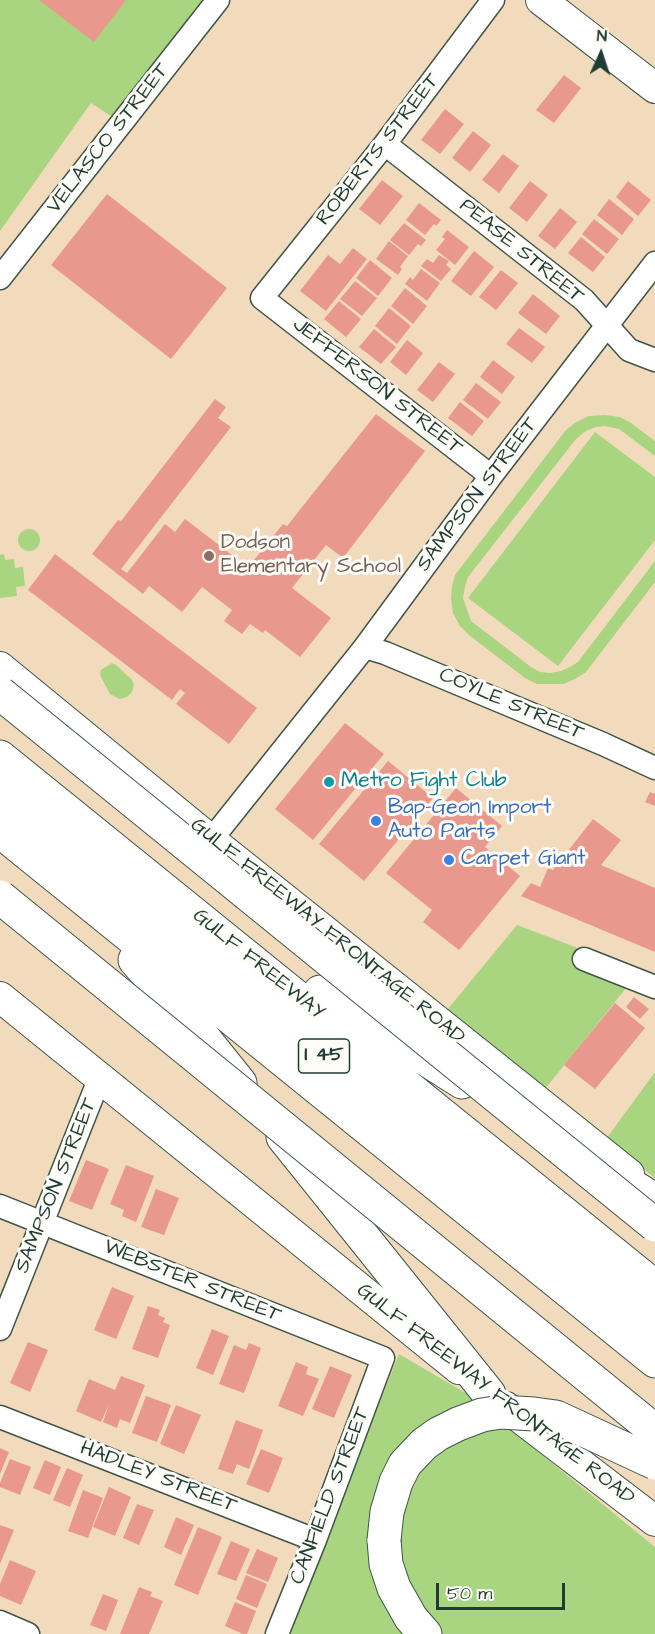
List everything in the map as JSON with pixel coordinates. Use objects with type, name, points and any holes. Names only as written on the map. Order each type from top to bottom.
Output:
[{"type":"highway","points":[[4,683],[655,1225]]},
{"type":"highway","name":"GULF FREEWAY","points":[[0,757],[64,845],[77,893],[577,1279],[655,1324]]},
{"type":"highway","name":"GULF FREEWAY","points":[[0,794],[64,845],[577,1279],[655,1361]]},
{"type":"highway","name":"GULF FREEWAY","points":[[0,831],[64,845],[182,904],[655,1287]]},
{"type":"highway","points":[[77,893],[207,1042],[489,1394]]},
{"type":"highway","points":[[0,897],[655,1431]]},
{"type":"highway","points":[[182,904],[423,1058],[655,1200]]},
{"type":"highway","points":[[425,1634],[411,1618],[394,1588],[386,1564],[384,1540],[387,1512],[396,1482],[405,1464],[424,1444],[458,1424],[482,1415],[501,1412],[534,1414],[556,1417],[655,1463]]},
{"type":"main road","points":[[541,0],[655,88]]},
{"type":"main road","name":"GULF FREEWAY FRONTAGE ROAD","points":[[4,683],[211,840],[655,1195]]},
{"type":"main road","name":"GULF FREEWAY FRONTAGE ROAD","points":[[0,997],[489,1394],[654,1520]]},
{"type":"street","name":"VELASCO STREET","points":[[0,278],[218,0]]},
{"type":"street","name":"ROBERTS STREET","points":[[262,298],[385,144],[493,0]]},
{"type":"street","name":"PEASE STREET","points":[[385,144],[584,300],[629,350],[655,360]]},
{"type":"street","name":"SAMPSON STREET","points":[[211,840],[365,647],[491,476],[655,263]]},
{"type":"street","name":"JEFFERSON STREET","points":[[262,298],[491,476]]},
{"type":"street","name":"COYLE STREET","points":[[365,647],[385,653],[655,768]]},
{"type":"street","points":[[584,959],[655,987]]},
{"type":"street","name":"SAMPSON STREET","points":[[0,1329],[100,1077]]},
{"type":"street","name":"WEBSTER STREET","points":[[0,1206],[383,1358]]},
{"type":"street","name":"CANFIELD STREET","points":[[277,1634],[383,1358]]},
{"type":"street","name":"HADLEY STREET","points":[[0,1417],[315,1540]]},
{"type":"street","points":[[0,1622],[28,1634]]},
{"type":"green space","points":[[0,0],[208,0],[117,120],[91,103],[0,231]]},
{"type":"green space","points":[[589,416],[620,417],[655,441],[655,456],[619,429],[605,426],[586,431],[576,439],[468,577],[465,587],[463,598],[471,621],[531,667],[540,672],[550,673],[561,671],[578,662],[655,561],[655,582],[586,672],[563,684],[537,684],[525,678],[460,626],[453,613],[452,586],[455,575],[566,430]]},
{"type":"green space","points":[[595,432],[655,477],[655,540],[558,666],[468,598]]},
{"type":"green space","points":[[25,529],[33,529],[40,536],[40,544],[33,551],[25,551],[18,544],[18,536]]},
{"type":"green space","points":[[4,554],[5,560],[14,559],[15,568],[23,567],[25,586],[16,587],[17,596],[0,598],[0,555]]},
{"type":"green space","points":[[112,663],[134,684],[132,692],[127,697],[120,699],[110,694],[103,681],[101,670]]},
{"type":"green space","points":[[517,925],[583,950],[631,982],[545,1089],[447,1010]]},
{"type":"green space","points":[[655,1072],[655,1178],[606,1139]]},
{"type":"green space","points":[[399,1354],[481,1402],[382,1482],[410,1634],[291,1634],[288,1631]]},
{"type":"green space","points":[[502,1422],[655,1547],[655,1634],[441,1634],[403,1583],[398,1503],[416,1467],[446,1440]]},
{"type":"building","points":[[39,0],[126,0],[94,42]]},
{"type":"building","points":[[564,75],[581,88],[554,123],[536,110]]},
{"type":"building","points":[[445,109],[464,124],[440,154],[421,140]]},
{"type":"building","points":[[473,131],[491,145],[470,172],[452,158]]},
{"type":"building","points":[[503,154],[519,166],[499,193],[482,180]]},
{"type":"building","points":[[382,180],[403,196],[380,225],[359,209]]},
{"type":"building","points":[[530,181],[548,195],[527,222],[509,208]]},
{"type":"building","points":[[628,181],[651,200],[638,216],[616,197]]},
{"type":"building","points":[[107,194],[227,288],[171,359],[51,265]]},
{"type":"building","points":[[609,199],[634,219],[622,235],[597,215]]},
{"type":"building","points":[[419,203],[441,220],[436,226],[434,224],[425,235],[406,220]]},
{"type":"building","points":[[560,208],[577,222],[555,249],[538,236]]},
{"type":"building","points":[[594,219],[619,239],[607,254],[582,234]]},
{"type":"building","points":[[404,223],[426,240],[421,246],[418,244],[409,255],[390,240]]},
{"type":"building","points":[[447,230],[469,247],[455,265],[436,250],[445,239],[442,237]]},
{"type":"building","points":[[581,237],[605,257],[593,272],[568,253]]},
{"type":"building","points":[[389,241],[408,256],[400,267],[402,269],[398,275],[376,259]]},
{"type":"building","points":[[353,248],[367,259],[326,311],[300,291],[328,255],[340,264]]},
{"type":"building","points":[[474,251],[494,267],[471,296],[451,281]]},
{"type":"building","points":[[439,255],[449,261],[446,265],[451,269],[441,281],[421,266],[427,259],[433,263]]},
{"type":"building","points":[[370,260],[392,278],[378,296],[356,278]]},
{"type":"building","points":[[421,269],[440,283],[427,301],[405,284],[410,277],[413,280]]},
{"type":"building","points":[[501,270],[518,283],[496,310],[479,297]]},
{"type":"building","points":[[355,281],[377,298],[362,316],[340,299]]},
{"type":"building","points":[[405,288],[427,306],[413,324],[391,306]]},
{"type":"building","points":[[533,294],[560,316],[546,334],[518,313]]},
{"type":"building","points":[[339,301],[361,319],[346,337],[324,319]]},
{"type":"building","points":[[389,308],[411,326],[397,344],[375,326]]},
{"type":"building","points":[[519,328],[545,347],[532,363],[506,344]]},
{"type":"building","points":[[374,329],[396,347],[381,364],[359,347]]},
{"type":"building","points":[[407,340],[423,353],[406,375],[390,362]]},
{"type":"building","points":[[493,360],[515,377],[502,394],[480,377]]},
{"type":"building","points":[[439,362],[455,374],[433,402],[417,390]]},
{"type":"building","points":[[476,383],[501,402],[488,419],[463,400]]},
{"type":"building","points":[[215,399],[226,407],[218,418],[231,427],[121,569],[127,573],[165,524],[175,532],[185,519],[241,562],[254,560],[283,524],[287,526],[376,414],[425,451],[343,558],[326,545],[292,588],[331,618],[300,657],[265,630],[263,633],[250,624],[242,634],[224,621],[232,610],[202,587],[182,612],[149,586],[143,594],[92,554],[118,520],[121,521]]},
{"type":"building","points":[[460,402],[484,421],[472,436],[448,418]]},
{"type":"building","points":[[55,554],[257,708],[229,744],[176,704],[185,693],[180,689],[172,700],[28,590]]},
{"type":"building","name":"Metro Fight Club","points":[[345,723],[384,754],[313,840],[275,809]]},
{"type":"building","name":"Bap-Geon Import Auto Parts","points":[[388,761],[433,798],[364,881],[319,844]]},
{"type":"building","name":"Carpet Giant","points":[[456,788],[502,826],[485,847],[520,876],[459,950],[423,922],[432,910],[386,873]]},
{"type":"building","points":[[650,792],[655,794],[655,806],[645,802]]},
{"type":"building","points":[[593,819],[621,840],[601,865],[655,888],[655,952],[521,896],[531,883],[540,887],[548,868],[553,870]]},
{"type":"building","points":[[634,997],[649,1009],[640,1019],[626,1007]]},
{"type":"building","points":[[615,1003],[645,1028],[595,1089],[564,1065]]},
{"type":"building","points":[[86,1160],[109,1169],[92,1210],[69,1201]]},
{"type":"building","points":[[126,1165],[154,1176],[136,1222],[122,1216],[124,1210],[110,1204]]},
{"type":"building","points":[[156,1189],[179,1198],[164,1235],[141,1227]]},
{"type":"building","points":[[112,1287],[134,1296],[116,1339],[94,1330]]},
{"type":"building","points":[[148,1306],[160,1310],[158,1315],[165,1318],[163,1322],[170,1325],[158,1358],[132,1349]]},
{"type":"building","points":[[212,1329],[229,1336],[213,1375],[196,1368]]},
{"type":"building","points":[[28,1342],[48,1350],[30,1392],[10,1383]]},
{"type":"building","points":[[249,1343],[261,1348],[244,1393],[219,1384],[234,1345],[246,1350]]},
{"type":"building","points":[[296,1362],[308,1367],[306,1374],[319,1379],[303,1416],[278,1406]]},
{"type":"building","points":[[330,1366],[352,1375],[334,1418],[312,1409]]},
{"type":"building","points":[[121,1376],[145,1385],[130,1423],[120,1419],[117,1428],[103,1422],[109,1404],[101,1422],[76,1411],[89,1379],[115,1390]]},
{"type":"building","points":[[146,1396],[171,1405],[157,1442],[132,1433]]},
{"type":"building","points":[[176,1405],[201,1415],[184,1454],[160,1444]]},
{"type":"building","points":[[236,1420],[263,1430],[249,1469],[237,1464],[233,1474],[218,1469]]},
{"type":"building","points":[[0,1448],[9,1452],[0,1474]]},
{"type":"building","points":[[261,1449],[283,1458],[269,1493],[246,1484]]},
{"type":"building","points":[[10,1459],[31,1467],[20,1495],[0,1487]]},
{"type":"building","points":[[45,1460],[61,1467],[50,1495],[33,1488]]},
{"type":"building","points":[[67,1468],[83,1475],[70,1507],[53,1500]]},
{"type":"building","points":[[109,1487],[131,1497],[115,1536],[93,1527]]},
{"type":"building","points":[[83,1490],[103,1498],[88,1538],[68,1531]]},
{"type":"building","points":[[137,1504],[154,1510],[139,1545],[123,1538]]},
{"type":"building","points":[[176,1517],[194,1525],[181,1555],[164,1547]]},
{"type":"building","points":[[0,1525],[14,1530],[0,1564]]},
{"type":"building","points":[[198,1527],[222,1537],[198,1595],[174,1585]]},
{"type":"building","points":[[231,1541],[250,1549],[236,1581],[217,1574]]},
{"type":"building","points":[[257,1549],[278,1558],[268,1582],[246,1573]]},
{"type":"building","points":[[10,1560],[36,1571],[21,1605],[0,1596],[0,1584]]},
{"type":"building","points":[[246,1575],[267,1584],[257,1608],[236,1599]]},
{"type":"building","points":[[139,1587],[152,1592],[150,1596],[163,1601],[149,1634],[120,1634]]},
{"type":"building","points":[[103,1594],[118,1600],[106,1631],[90,1625]]},
{"type":"building","points":[[235,1602],[256,1611],[247,1634],[225,1626]]},
{"type":"place","name":"Dodson Elementary School","points":[[209,556]]},
{"type":"place","name":"Metro Fight Club","points":[[329,782]]},
{"type":"place","name":"Bap-Geon Import Auto Parts","points":[[376,821]]},
{"type":"place","name":"Carpet Giant","points":[[449,860]]}]
